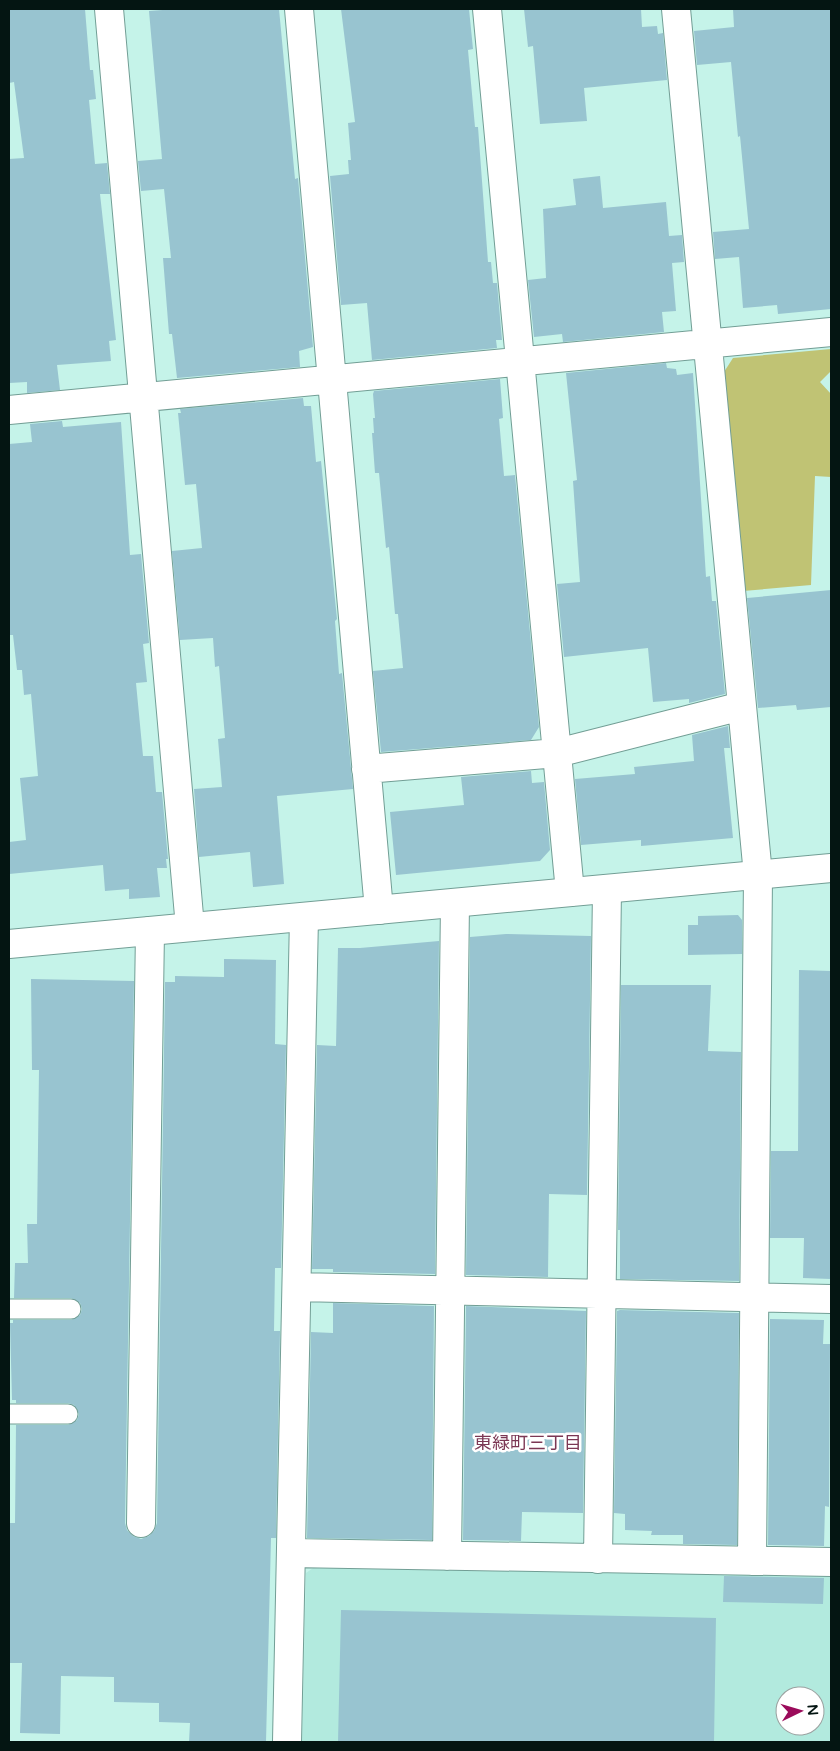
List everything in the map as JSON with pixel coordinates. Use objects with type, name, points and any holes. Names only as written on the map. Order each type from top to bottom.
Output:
[{"type":"street","points":[[109,9],[190,927]]},
{"type":"street","points":[[299,9],[379,910]]},
{"type":"street","points":[[487,9],[570,892]]},
{"type":"street","points":[[676,9],[758,875],[752,1561]]},
{"type":"street","points":[[9,410],[831,332]]},
{"type":"street","points":[[366,769],[557,754],[742,706]]},
{"type":"street","points":[[9,944],[831,868]]},
{"type":"street","points":[[598,1558],[607,889]]},
{"type":"street","points":[[447,1556],[454,903]]},
{"type":"street","points":[[287,1742],[304,917]]},
{"type":"street","points":[[141,1523],[150,931]]},
{"type":"street","points":[[297,1287],[831,1299]]},
{"type":"street","points":[[291,1553],[831,1562]]},
{"type":"lane","points":[[9,1309],[71,1309]]},
{"type":"lane","points":[[9,1414],[68,1414]]},
{"type":"shaded area","points":[[319,1564],[831,1572],[831,1742],[302,1742],[306,1573]]},
{"type":"green space","points":[[831,349],[831,371],[820,382],[831,394],[831,477],[815,476],[811,585],[743,591],[724,372],[733,358]]},
{"type":"building","points":[[9,9],[85,9],[90,70],[93,70],[96,99],[89,100],[95,164],[107,163],[110,194],[100,194],[116,340],[109,341],[111,361],[57,365],[60,390],[27,393],[27,382],[9,383],[9,159],[24,158],[14,82],[9,83]]},
{"type":"building","points":[[176,9],[279,9],[295,179],[298,178],[313,347],[299,351],[300,367],[177,378],[172,334],[169,334],[163,258],[171,258],[164,189],[141,191],[138,161],[162,159],[149,11]]},
{"type":"building","points":[[341,9],[469,9],[473,49],[468,50],[475,127],[478,127],[488,262],[491,262],[493,283],[497,283],[502,340],[496,340],[497,348],[372,360],[367,303],[341,305],[330,176],[349,174],[348,160],[351,160],[348,123],[355,122]]},
{"type":"building","points":[[524,9],[641,9],[642,27],[657,26],[658,34],[663,33],[667,80],[584,88],[587,121],[540,124],[533,46],[528,47]]},
{"type":"building","points":[[733,9],[831,9],[831,309],[778,314],[777,305],[743,308],[739,257],[715,259],[713,232],[749,229],[731,62],[697,65],[694,31],[734,27]]},
{"type":"building","points":[[600,176],[603,208],[666,202],[669,236],[682,235],[684,262],[672,263],[676,311],[662,312],[664,332],[563,342],[562,334],[534,337],[528,280],[546,278],[543,209],[576,205],[573,179]]},
{"type":"building","points":[[666,363],[667,368],[676,369],[677,375],[693,373],[706,577],[710,576],[712,601],[716,601],[725,694],[689,703],[689,699],[653,702],[648,648],[564,657],[557,584],[580,582],[573,481],[577,480],[566,373]]},
{"type":"building","points":[[500,379],[503,418],[499,419],[504,476],[515,475],[539,727],[531,740],[381,752],[373,671],[403,668],[398,614],[395,614],[389,547],[386,548],[379,473],[375,473],[372,433],[374,433],[373,418],[375,418],[373,394],[374,391]]},
{"type":"building","points":[[303,398],[304,406],[311,406],[316,462],[321,461],[337,619],[335,621],[339,674],[342,673],[353,789],[277,796],[284,884],[253,887],[250,852],[199,857],[194,789],[222,787],[218,739],[225,738],[219,666],[215,667],[213,638],[180,640],[172,551],[202,548],[196,484],[185,485],[178,413],[181,413],[180,409]]},
{"type":"building","points":[[62,421],[63,427],[121,422],[130,555],[141,554],[149,643],[143,644],[147,682],[136,683],[143,756],[153,756],[156,792],[162,792],[168,859],[166,859],[167,868],[157,868],[160,897],[129,899],[129,889],[105,891],[103,865],[9,874],[9,842],[26,840],[20,778],[38,776],[31,694],[24,695],[22,670],[17,670],[13,635],[9,635],[9,444],[32,442],[30,424]]},
{"type":"building","points":[[831,590],[831,707],[797,710],[796,705],[758,708],[747,598]]},
{"type":"building","points":[[728,726],[730,748],[724,748],[733,838],[641,846],[641,840],[581,845],[575,779],[635,774],[634,767],[694,761],[692,735]]},
{"type":"building","points":[[531,771],[532,783],[544,782],[550,850],[540,861],[396,875],[390,812],[464,805],[461,777]]},
{"type":"building","points":[[738,915],[742,920],[742,954],[688,955],[688,925],[698,925],[698,916]]},
{"type":"building","points":[[506,934],[591,936],[587,1195],[549,1194],[548,1277],[466,1275],[470,937]]},
{"type":"building","points":[[439,941],[435,1274],[333,1272],[333,1269],[312,1269],[317,1045],[336,1046],[338,948],[360,948]]},
{"type":"building","points":[[224,959],[276,960],[275,1044],[286,1045],[281,1268],[275,1268],[274,1331],[280,1331],[276,1538],[271,1538],[266,1742],[189,1742],[190,1723],[159,1722],[159,1703],[114,1702],[114,1677],[61,1676],[60,1734],[20,1733],[22,1663],[9,1663],[9,1523],[15,1523],[16,1425],[68,1425],[77,1420],[79,1414],[74,1405],[68,1403],[16,1403],[16,1400],[12,1400],[10,1323],[13,1323],[13,1320],[71,1320],[80,1315],[82,1309],[80,1303],[71,1298],[14,1298],[15,1263],[28,1263],[27,1224],[37,1224],[39,1070],[32,1070],[31,979],[134,981],[125,1523],[127,1530],[133,1536],[141,1539],[149,1536],[154,1531],[157,1523],[165,982],[175,982],[175,976],[224,977]]},
{"type":"building","points":[[799,970],[831,971],[831,1279],[803,1278],[804,1238],[770,1238],[771,1151],[798,1151]]},
{"type":"building","points":[[621,985],[711,985],[708,1051],[741,1052],[739,1281],[620,1279],[620,1230],[618,1230]]},
{"type":"building","points":[[333,1303],[434,1306],[432,1540],[307,1538],[311,1332],[333,1333]]},
{"type":"building","points":[[466,1306],[586,1311],[583,1513],[522,1512],[521,1541],[463,1540]]},
{"type":"building","points":[[617,1311],[739,1313],[737,1545],[683,1544],[683,1535],[651,1535],[652,1531],[625,1530],[625,1514],[614,1513]]},
{"type":"building","points":[[770,1319],[824,1320],[823,1344],[830,1344],[829,1507],[825,1506],[824,1546],[768,1545]]},
{"type":"building","points":[[724,1576],[824,1578],[823,1604],[723,1602]]},
{"type":"building","points":[[341,1610],[716,1618],[714,1742],[338,1742]]},
{"type":"district","name":"東緑町三丁目","points":[[528,1443]]}]
